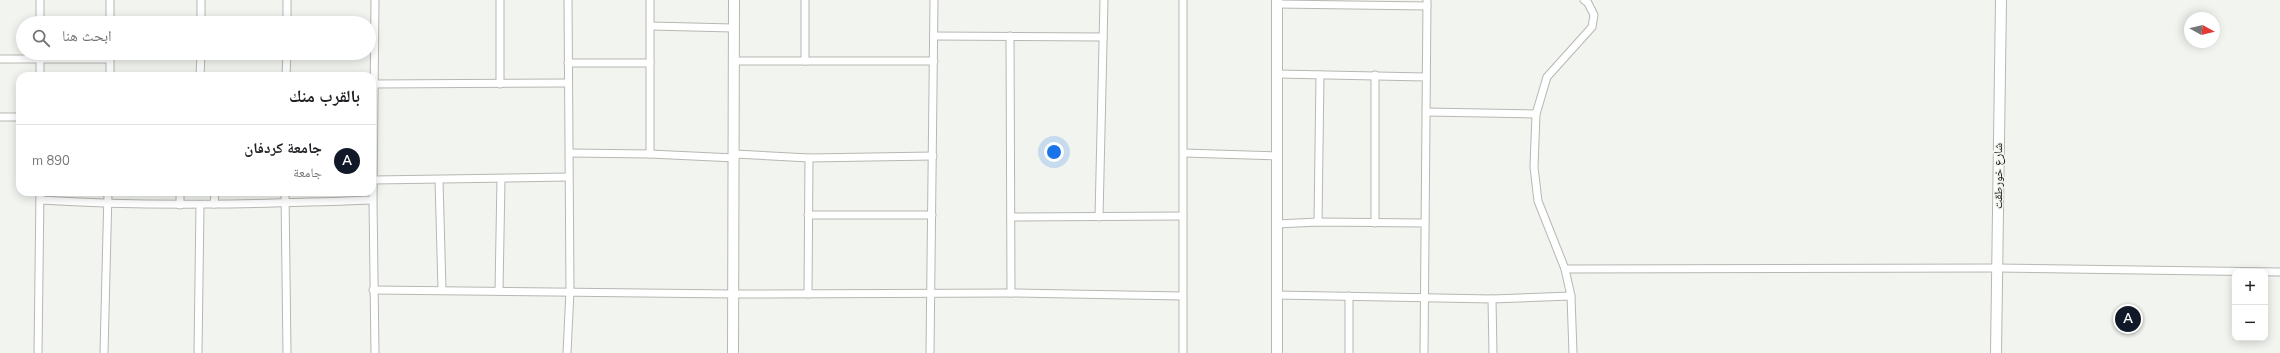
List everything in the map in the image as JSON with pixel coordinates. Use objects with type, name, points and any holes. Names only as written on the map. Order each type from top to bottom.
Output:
[{"type":"street","points":[[40,0],[40,16]]},
{"type":"street","points":[[110,0],[110,16]]},
{"type":"street","points":[[201,0],[201,16]]},
{"type":"street","points":[[287,0],[287,16]]},
{"type":"street","points":[[375,0],[375,16]]},
{"type":"street","points":[[500,0],[500,84]]},
{"type":"street","points":[[567,353],[570,291],[568,177],[570,153],[568,0]]},
{"type":"street","points":[[650,0],[650,154]]},
{"type":"street","points":[[733,353],[735,156],[734,0]]},
{"type":"street","points":[[805,0],[805,61]]},
{"type":"street","points":[[930,353],[934,0]]},
{"type":"street","points":[[1100,217],[1104,0]]},
{"type":"street","points":[[1183,0],[1183,353]]},
{"type":"street","points":[[1573,353],[1571,296],[1565,269],[1538,202],[1534,167],[1536,114],[1547,77],[1592,27],[1594,15],[1588,3],[1584,0]]},
{"type":"street","name":"شارع خورطقت","points":[[1996,353],[2001,0]]},
{"type":"street","points":[[1277,353],[1277,2],[1354,2],[1427,3],[1424,353]]},
{"type":"street","points":[[651,26],[733,28]]},
{"type":"street","points":[[934,36],[1103,37]]},
{"type":"street","points":[[1010,36],[1011,293]]},
{"type":"street","points":[[0,59],[16,58]]},
{"type":"street","points":[[40,60],[40,72]]},
{"type":"street","points":[[110,60],[110,72]]},
{"type":"street","points":[[200,72],[201,60]]},
{"type":"street","points":[[286,60],[286,72]]},
{"type":"street","points":[[374,60],[374,72]]},
{"type":"street","points":[[734,61],[934,61]]},
{"type":"street","points":[[568,64],[650,63]]},
{"type":"street","points":[[1278,74],[1426,77]]},
{"type":"street","points":[[1318,222],[1320,75]]},
{"type":"street","points":[[1375,75],[1375,223]]},
{"type":"street","points":[[376,84],[568,83]]},
{"type":"street","points":[[1426,112],[1536,114]]},
{"type":"street","points":[[0,117],[16,117]]},
{"type":"street","points":[[570,153],[809,158],[932,156]]},
{"type":"street","points":[[1184,153],[1278,156]]},
{"type":"street","points":[[808,294],[809,158]]},
{"type":"street","points":[[376,180],[568,177]]},
{"type":"street","points":[[499,291],[501,179]]},
{"type":"street","points":[[439,180],[442,290]]},
{"type":"street","points":[[38,353],[40,196],[108,204],[180,205],[373,200]]},
{"type":"street","points":[[104,353],[108,196]]},
{"type":"street","points":[[180,196],[180,205]]},
{"type":"street","points":[[214,204],[215,196]]},
{"type":"street","points":[[285,196],[287,353]]},
{"type":"street","points":[[373,196],[373,290],[375,353]]},
{"type":"street","points":[[198,353],[200,205]]},
{"type":"street","points":[[808,215],[932,215]]},
{"type":"street","points":[[1011,217],[1183,216]]},
{"type":"street","points":[[1277,224],[1318,222],[1424,223]]},
{"type":"street","points":[[1565,269],[1998,268],[2280,272]]},
{"type":"street","points":[[373,290],[733,294],[1011,293],[1182,296]]},
{"type":"street","points":[[1277,295],[1424,299],[1492,299],[1571,296]]},
{"type":"street","points":[[1349,296],[1349,353]]},
{"type":"street","points":[[1492,299],[1493,353]]},
{"type":"place","name":"جامعة كردفان","points":[[2128,319]]}]
